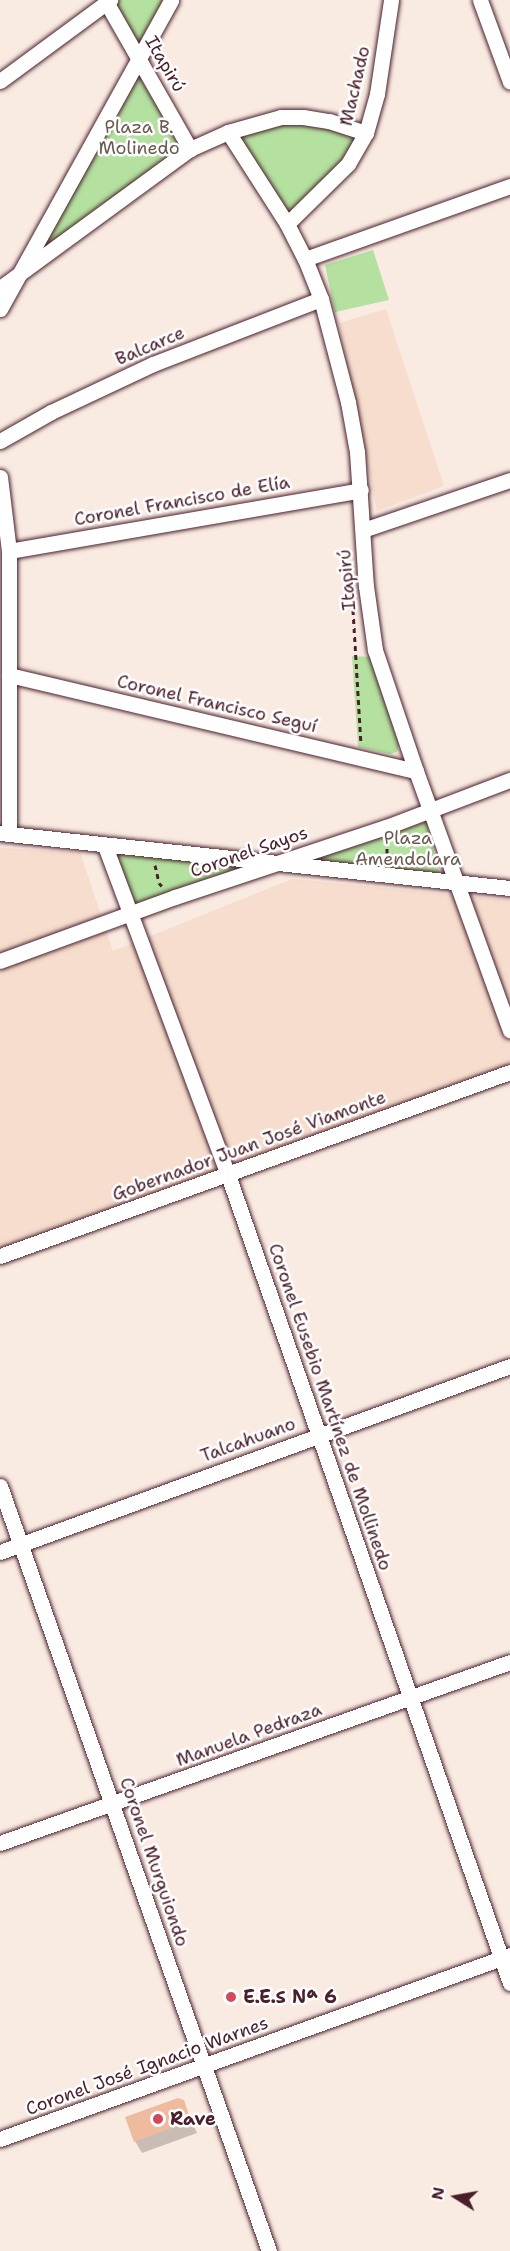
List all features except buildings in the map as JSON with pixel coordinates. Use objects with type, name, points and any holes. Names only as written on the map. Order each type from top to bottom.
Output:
[{"type":"street","points":[[0,309],[24,270],[171,0]]},
{"type":"street","name":"Machado","points":[[287,224],[348,164],[366,133],[377,94],[391,0]]},
{"type":"street","points":[[480,0],[510,82]]},
{"type":"street","points":[[0,81],[108,1]]},
{"type":"street","name":"Itapirú","points":[[108,1],[190,149]]},
{"type":"street","points":[[0,288],[190,149],[228,132],[281,117],[303,117],[329,121],[366,133]]},
{"type":"street","name":"Itapirú","points":[[228,132],[287,224],[305,259],[321,299],[348,402],[361,490],[368,604],[375,650],[510,1031]]},
{"type":"street","points":[[305,259],[510,186]]},
{"type":"street","name":"Balcarce","points":[[0,441],[51,412],[153,364],[321,299]]},
{"type":"street","points":[[0,477],[9,551],[4,637],[9,675],[5,833],[105,846],[510,888]]},
{"type":"street","points":[[363,530],[510,480]]},
{"type":"street","name":"Coronel Francisco de Elía","points":[[9,551],[361,490]]},
{"type":"street","name":"Coronel Francisco Seguí","points":[[9,675],[416,771]]},
{"type":"street","name":"Coronel Sayos","points":[[0,962],[175,897],[386,827],[510,780]]},
{"type":"street","name":"Coronel Eusebio Martínez de Mollinedo","points":[[105,846],[228,1175],[318,1435],[506,1956],[510,1983]]},
{"type":"street","name":"Gobernador Juan José Viamonte","points":[[0,1256],[510,1072]]},
{"type":"street","name":"Talcahuano","points":[[0,1552],[510,1366]]},
{"type":"street","name":"Coronel Murguiondo","points":[[0,1486],[269,2251]]},
{"type":"street","name":"Manuela Pedraza","points":[[0,1843],[113,1805],[510,1662]]},
{"type":"street","name":"Coronel José Ignacio Warnes","points":[[0,2139],[506,1956]]},
{"type":"path","points":[[352,608],[362,758]]},
{"type":"path","points":[[379,874],[380,864],[387,854],[386,827]]},
{"type":"path","points":[[153,851],[159,883],[175,897]]},
{"type":"shaded area","points":[[386,309],[444,486],[377,511],[339,323]]},
{"type":"shaded area","points":[[0,848],[80,852],[113,951],[292,879],[510,900],[510,1068],[0,1259]]},
{"type":"green space","points":[[110,0],[171,0],[139,59]]},
{"type":"green space","name":"Plaza B. Molinedo","points":[[139,59],[190,149],[24,269]]},
{"type":"green space","points":[[281,117],[366,133],[287,224],[228,132]]},
{"type":"green space","points":[[373,250],[389,300],[335,312],[325,265]]},
{"type":"green space","points":[[352,656],[372,657],[400,740],[397,752],[390,754],[358,747]]},
{"type":"green space","name":"Plaza Amendolara","points":[[426,820],[440,875],[273,863]]},
{"type":"green space","points":[[105,846],[273,863],[131,913]]},
{"type":"place","name":"E.E.S Nª 6","points":[[231,1997]]},
{"type":"place","name":"Rave","points":[[158,2119]]}]
